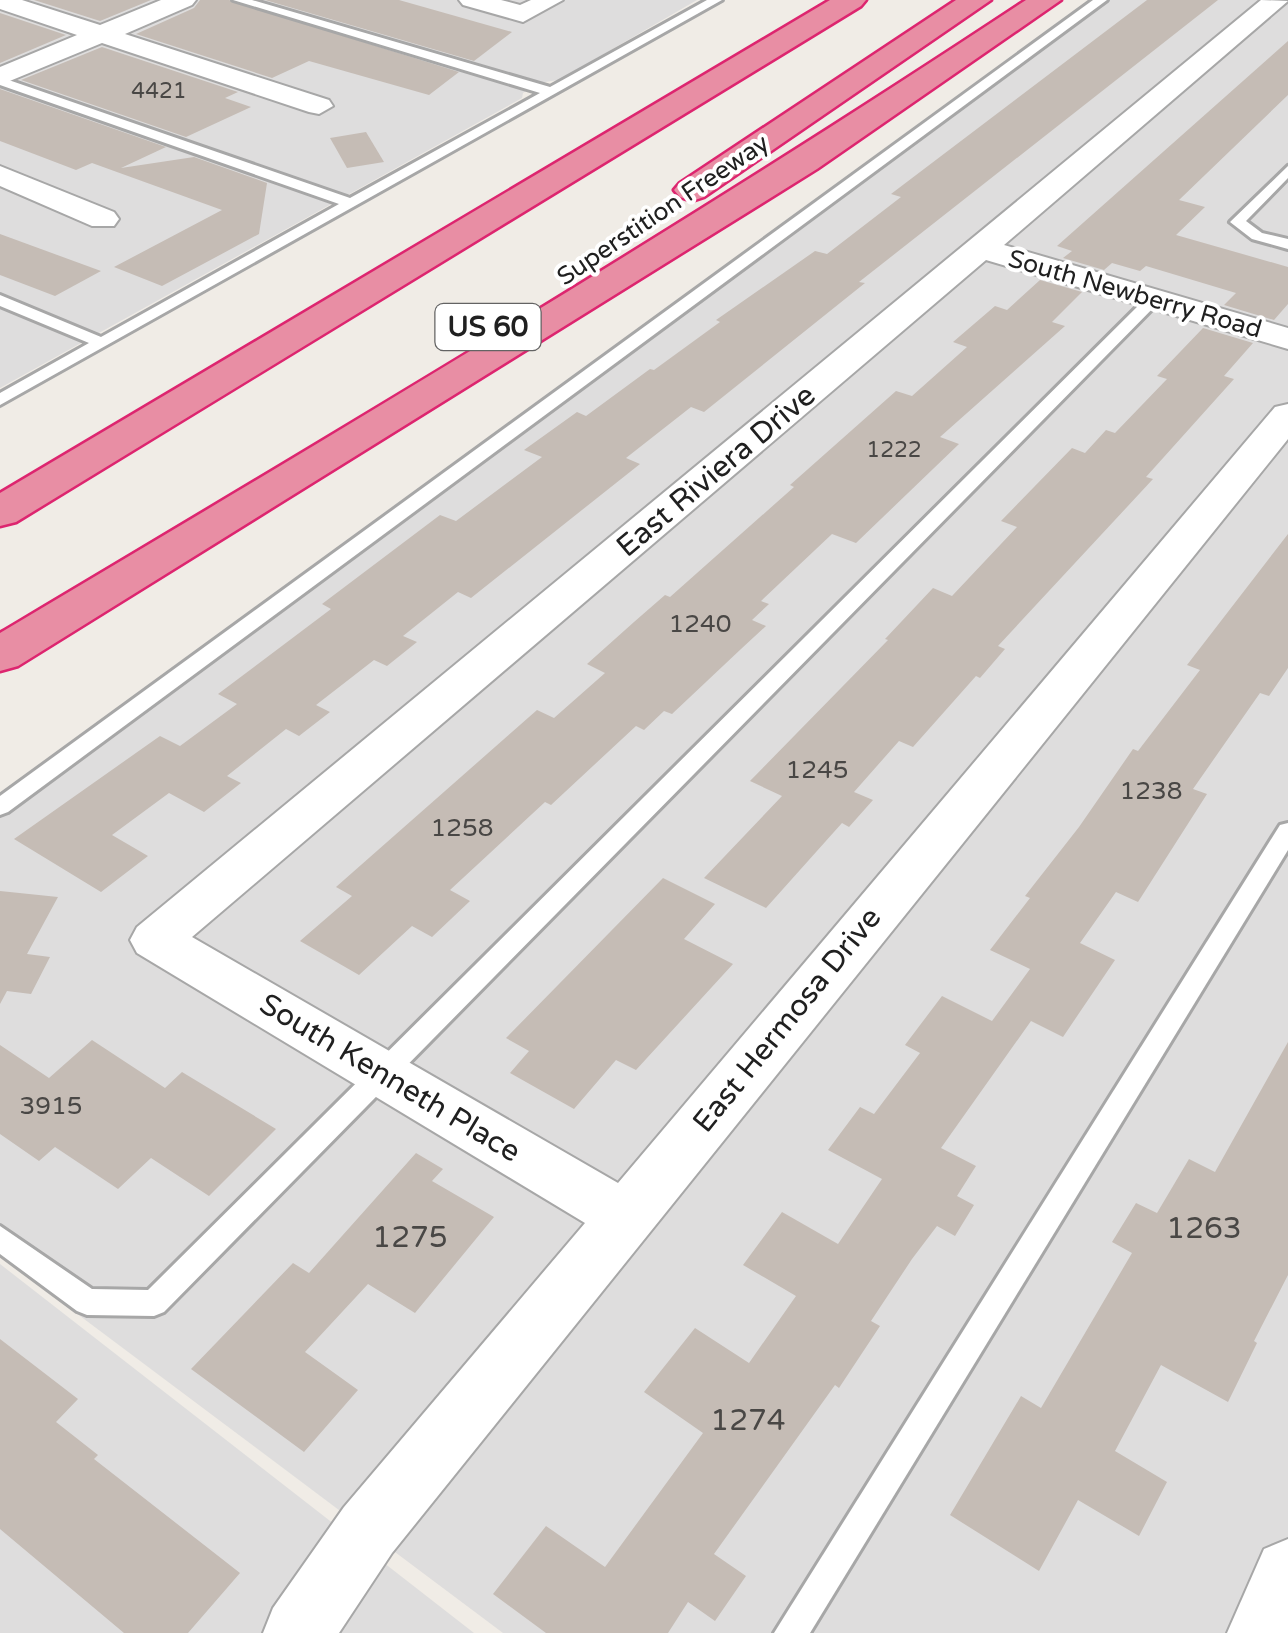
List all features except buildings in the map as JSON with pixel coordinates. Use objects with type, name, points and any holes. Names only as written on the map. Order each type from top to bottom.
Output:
[{"type":"highway","points":[[0,509],[790,0]]},
{"type":"highway","points":[[0,509],[851,0]]},
{"type":"highway","name":"Superstition Freeway","points":[[0,654],[976,0]]},
{"type":"highway","points":[[0,654],[589,298],[805,162],[1046,0]]},
{"type":"street","points":[[0,79],[184,0]]},
{"type":"street","points":[[472,0],[523,14],[550,0]]},
{"type":"street","name":"East Riviera Drive","points":[[155,940],[1276,0]]},
{"type":"street","points":[[0,1],[319,106]]},
{"type":"street","points":[[0,175],[103,220]]},
{"type":"street","name":"South Newberry Road","points":[[982,249],[1288,340]]},
{"type":"street","name":"East Hermosa Drive","points":[[298,1633],[368,1530],[1288,415]]},
{"type":"street","name":"South Kenneth Place","points":[[155,940],[625,1217]]},
{"type":"street","points":[[1262,1633],[1288,1574]]},
{"type":"lane","points":[[239,0],[552,92]]},
{"type":"lane","points":[[0,400],[716,0]]},
{"type":"lane","points":[[0,806],[1101,0]]},
{"type":"lane","points":[[0,79],[352,204]]},
{"type":"lane","points":[[1288,170],[1237,222],[1257,236],[1288,244]]},
{"type":"lane","points":[[0,1238],[87,1302],[154,1303],[1154,299]]},
{"type":"lane","points":[[0,300],[102,344]]},
{"type":"lane","points":[[791,1633],[1288,831]]},
{"type":"shaded area","points":[[0,0],[697,0],[559,80],[538,83],[522,98],[0,388]]},
{"type":"shaded area","points":[[1110,0],[1288,0],[1288,1633],[503,1633],[0,1256],[0,817]]},
{"type":"shaded area","points":[[0,1264],[474,1633],[0,1633]]}]
